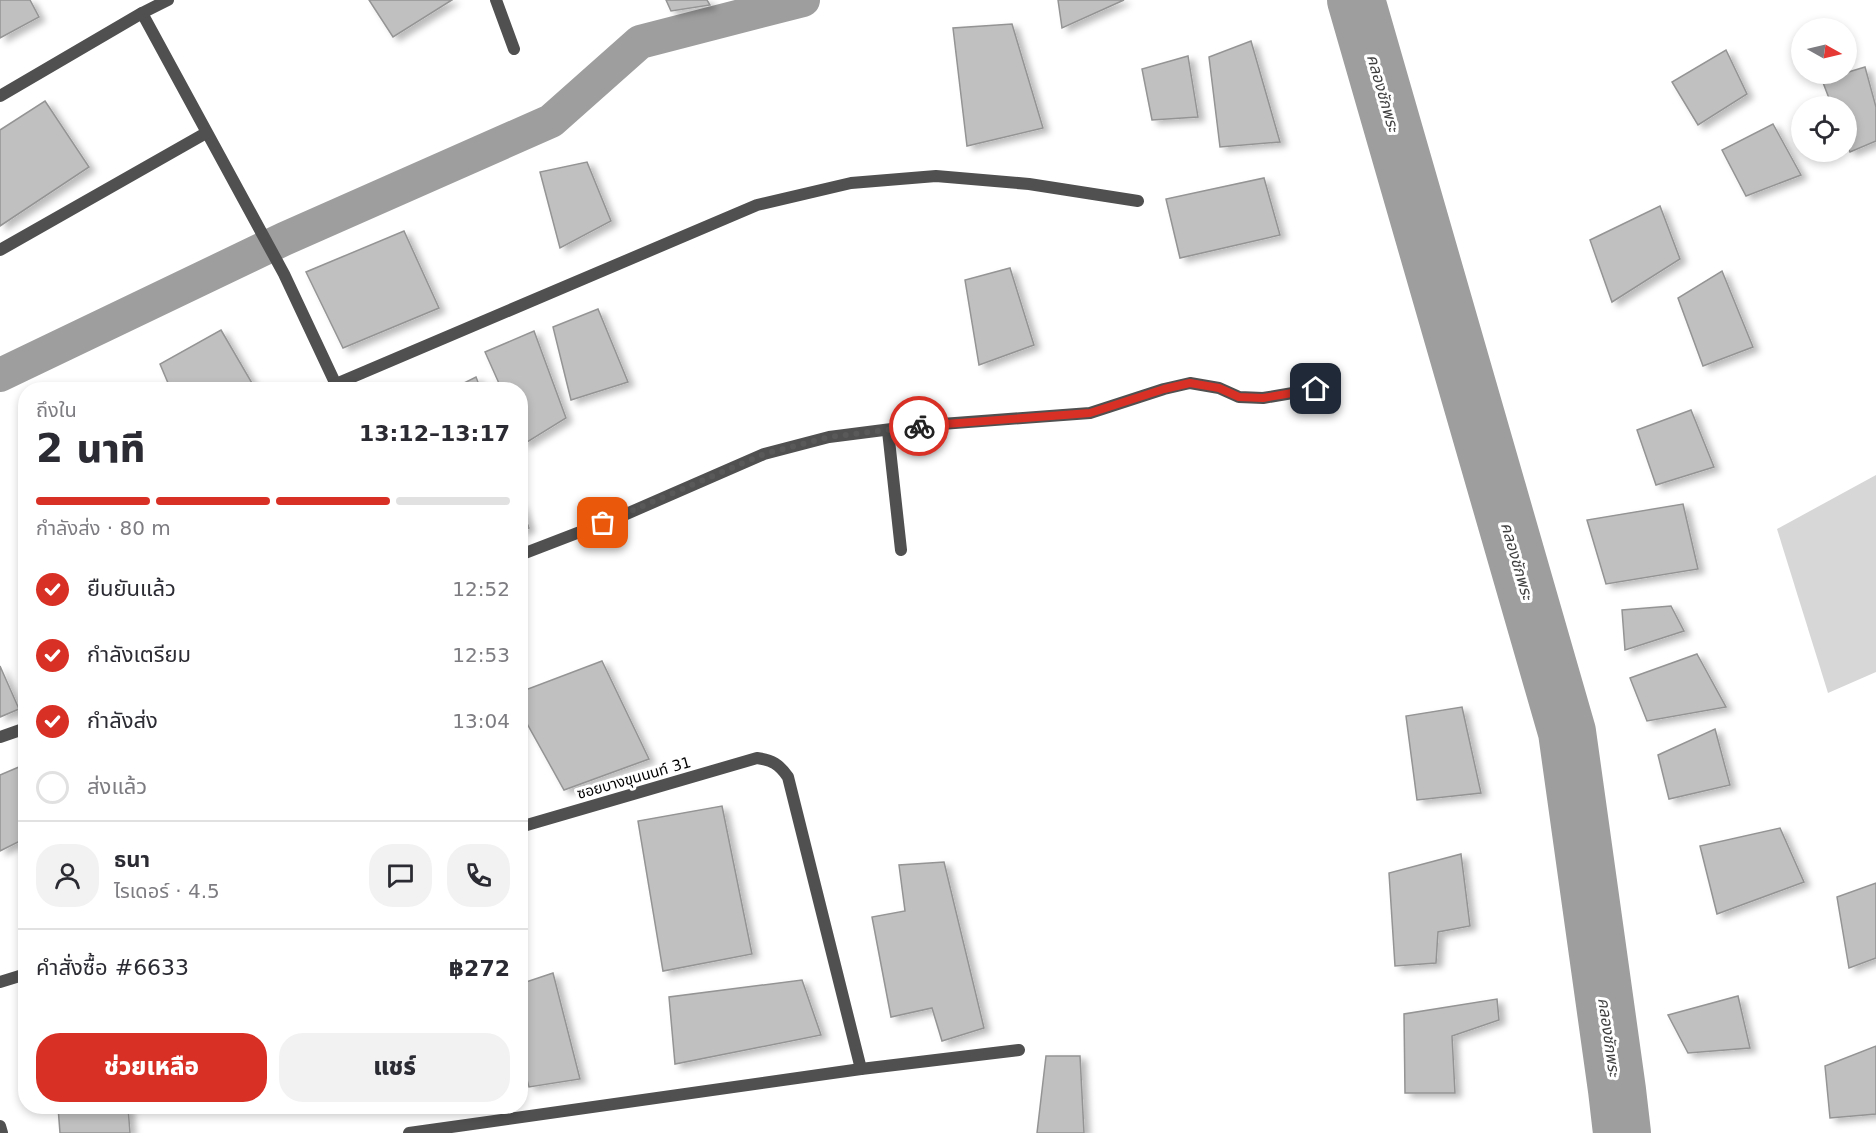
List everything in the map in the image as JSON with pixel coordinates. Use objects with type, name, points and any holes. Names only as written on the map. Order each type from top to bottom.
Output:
[{"type":"street","points":[[0,96],[142,12],[168,0]]},
{"type":"street","points":[[496,0],[514,49]]},
{"type":"street","points":[[142,12],[284,274],[335,382]]},
{"type":"street","points":[[0,250],[206,133]]},
{"type":"street","points":[[349,382],[757,205],[851,183],[936,176],[1029,184],[1138,201]]},
{"type":"street","points":[[528,552],[624,514],[764,454],[829,437],[915,426],[1090,413],[1190,383],[1219,388],[1239,397],[1263,398],[1316,389]]},
{"type":"street","points":[[888,431],[901,550]]},
{"type":"street","points":[[0,737],[18,731]]},
{"type":"street","name":"ซอยบางขุนนนท์ 31","points":[[528,825],[757,758],[771,760],[781,766],[788,777],[861,1069]]},
{"type":"street","points":[[0,982],[18,976]]},
{"type":"street","points":[[409,1133],[861,1069],[1019,1050]]},
{"type":"street","points":[[0,1126],[2,1133]]},
{"type":"shaded area","points":[[1876,475],[1876,672],[1828,693],[1777,529]]},
{"type":"building","points":[[0,0],[30,0],[39,17],[0,38]]},
{"type":"building","points":[[369,0],[452,0],[393,37]]},
{"type":"building","points":[[666,0],[707,0],[710,5],[671,11]]},
{"type":"building","points":[[1058,0],[1124,0],[1062,28]]},
{"type":"building","points":[[1012,24],[1043,128],[967,146],[953,28]]},
{"type":"building","points":[[1251,41],[1280,142],[1220,147],[1209,57]]},
{"type":"building","points":[[1726,50],[1747,94],[1698,125],[1672,82]]},
{"type":"building","points":[[1188,56],[1198,117],[1152,120],[1142,69]]},
{"type":"building","points":[[1865,67],[1876,107],[1876,141],[1857,149],[1857,96],[1828,96],[1824,84],[1857,84],[1857,69]]},
{"type":"building","points":[[45,101],[89,167],[0,226],[0,130]]},
{"type":"building","points":[[1773,124],[1791,157],[1791,162],[1794,162],[1801,175],[1746,196],[1722,150]]},
{"type":"building","points":[[587,162],[611,221],[560,248],[540,172]]},
{"type":"building","points":[[1264,178],[1280,235],[1180,258],[1166,199]]},
{"type":"building","points":[[1660,206],[1680,259],[1612,302],[1590,240]]},
{"type":"building","points":[[404,231],[439,308],[343,348],[306,272]]},
{"type":"building","points":[[1010,268],[1034,345],[979,365],[965,280]]},
{"type":"building","points":[[1722,271],[1753,347],[1703,366],[1678,298]]},
{"type":"building","points":[[598,309],[628,382],[571,400],[553,327]]},
{"type":"building","points":[[221,330],[251,382],[168,382],[160,364]]},
{"type":"building","points":[[534,331],[566,418],[528,442],[528,382],[498,382],[485,352]]},
{"type":"building","points":[[476,377],[478,382],[466,382]]},
{"type":"building","points":[[1691,410],[1714,467],[1656,485],[1637,430]]},
{"type":"building","points":[[1683,504],[1698,569],[1606,584],[1587,520]]},
{"type":"building","points":[[1671,606],[1684,631],[1625,650],[1622,610]]},
{"type":"building","points":[[1697,654],[1726,707],[1647,721],[1630,678]]},
{"type":"building","points":[[602,661],[649,759],[564,790],[528,725],[528,689]]},
{"type":"building","points":[[0,666],[18,709],[0,717]]},
{"type":"building","points":[[1462,707],[1481,793],[1417,800],[1406,716]]},
{"type":"building","points":[[1715,729],[1730,785],[1669,799],[1658,755]]},
{"type":"building","points":[[18,767],[18,842],[0,851],[0,775]]},
{"type":"building","points":[[722,806],[752,954],[663,971],[638,821]]},
{"type":"building","points":[[1780,828],[1804,882],[1717,914],[1700,846]]},
{"type":"building","points":[[1461,854],[1470,926],[1438,932],[1436,963],[1395,966],[1389,873]]},
{"type":"building","points":[[944,862],[984,1028],[942,1041],[932,1008],[891,1017],[872,917],[905,911],[899,865]]},
{"type":"building","points":[[1876,883],[1876,958],[1849,968],[1837,897]]},
{"type":"building","points":[[553,973],[580,1079],[529,1087],[528,981]]},
{"type":"building","points":[[802,980],[821,1035],[675,1064],[669,997]]},
{"type":"building","points":[[1738,996],[1750,1048],[1688,1053],[1668,1015]]},
{"type":"building","points":[[1497,999],[1499,1020],[1452,1036],[1455,1093],[1405,1093],[1404,1014]]},
{"type":"building","points":[[1876,1046],[1876,1114],[1830,1118],[1825,1066]]},
{"type":"building","points":[[1046,1056],[1080,1056],[1084,1133],[1037,1133]]},
{"type":"building","points":[[59,1114],[129,1114],[130,1133],[60,1133]]},
{"type":"waterway","points":[[0,375],[284,239],[551,121],[640,42],[803,0]]},
{"type":"waterway","name":"คลองชักพระ","points":[[1356,0],[1567,732],[1622,1133]]},
{"type":"way so far","points":[[603,523],[764,454],[829,437],[919,426]]},
{"type":"route","points":[[919,426],[1090,413],[1190,383],[1219,388],[1239,397],[1263,398],[1316,389]]}]
